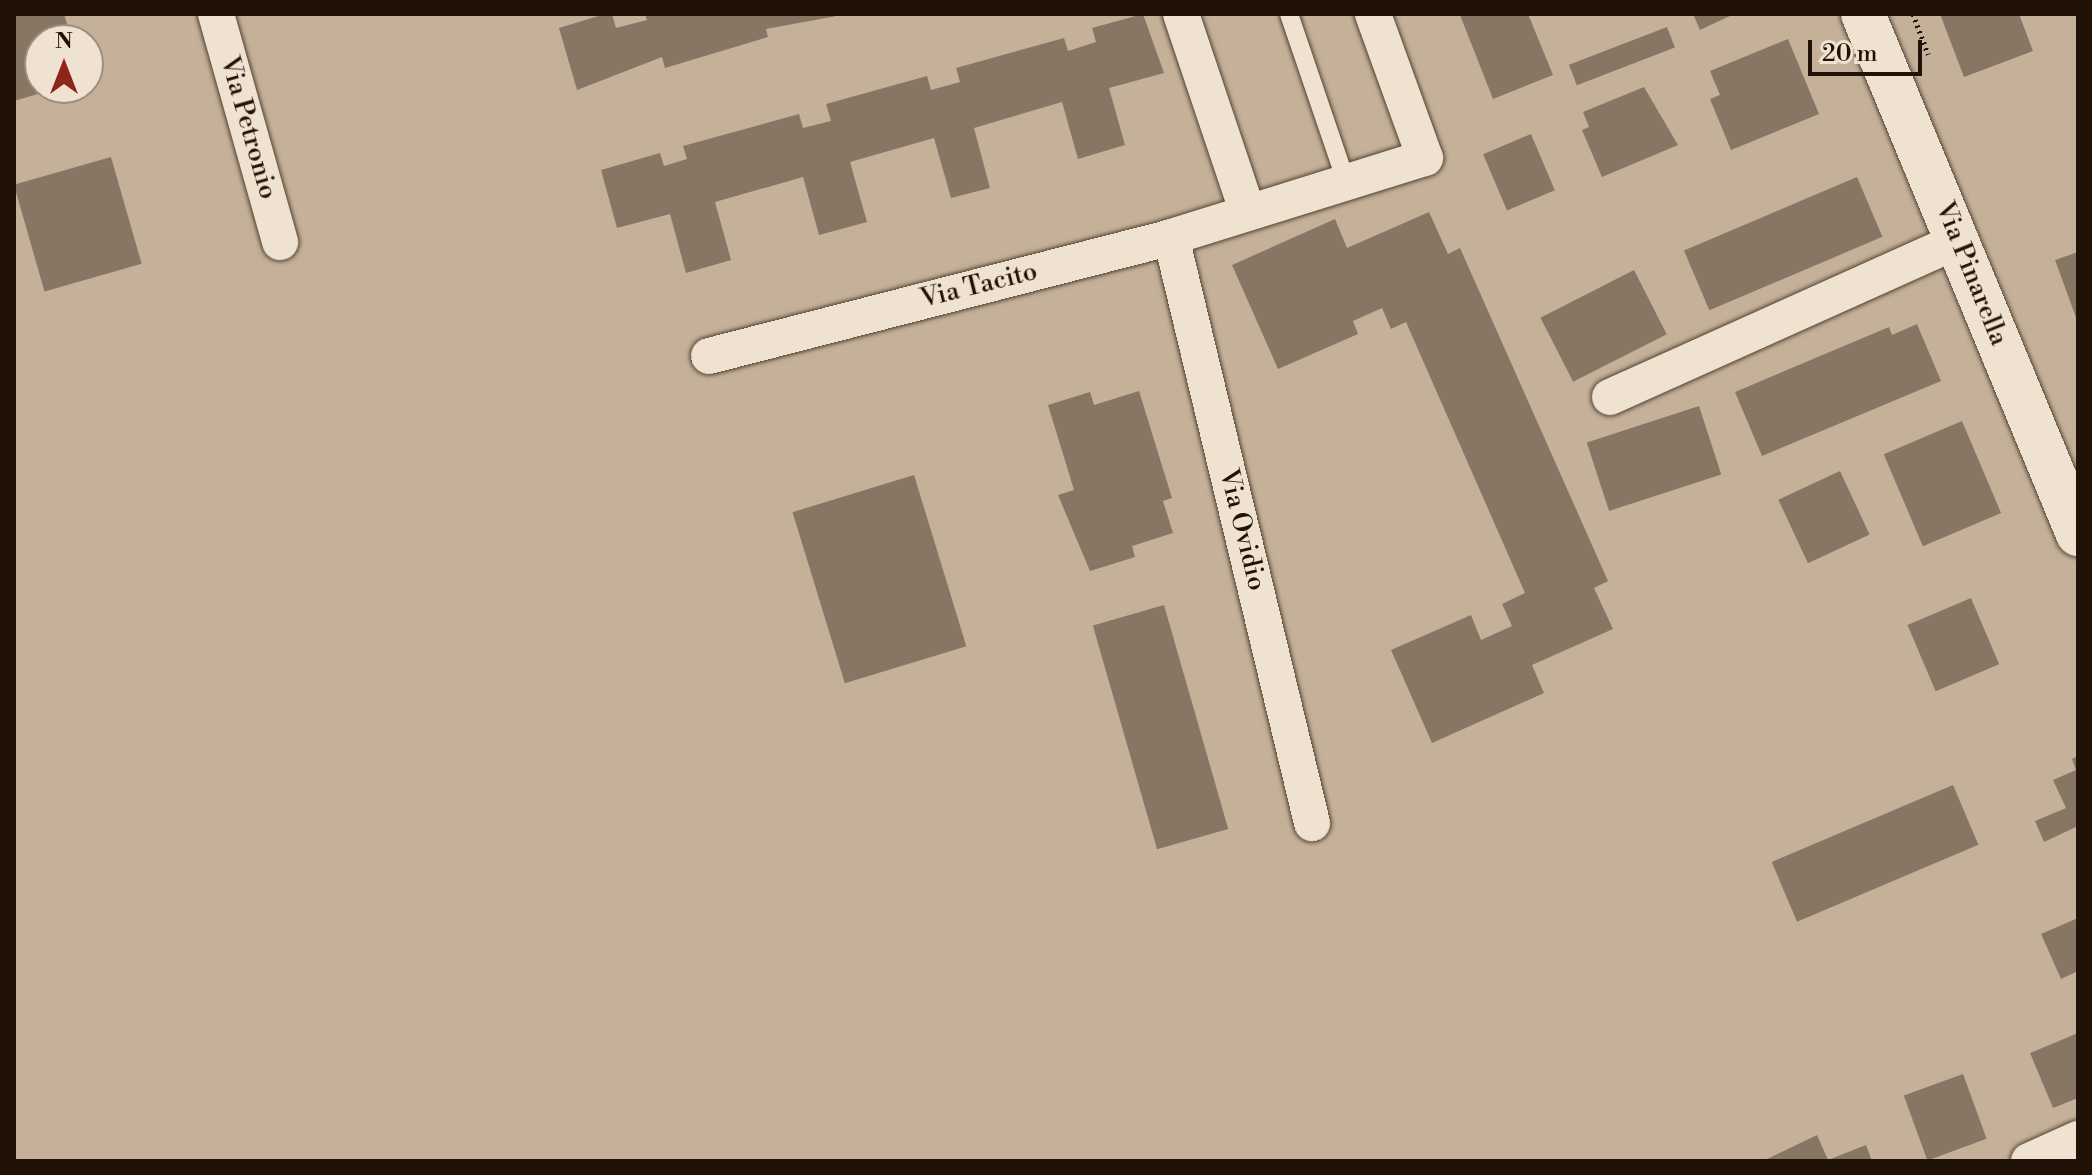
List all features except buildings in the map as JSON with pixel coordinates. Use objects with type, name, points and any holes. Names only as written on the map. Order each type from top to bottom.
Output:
[{"type":"street","name":"Via Petronio","points":[[216,14],[280,242]]},
{"type":"street","points":[[1181,14],[1247,210]]},
{"type":"street","name":"Via Tacito","points":[[709,356],[1171,237],[1247,210],[1347,184],[1425,158],[1373,14]]},
{"type":"street","name":"Via Pinarella","points":[[1863,14],[2078,534]]},
{"type":"street","name":"Via Ovidio","points":[[1171,237],[1312,823]]},
{"type":"street","points":[[1610,397],[1957,241]]},
{"type":"street","points":[[2029,1161],[2078,1139]]},
{"type":"lane","points":[[1289,14],[1347,184]]},
{"type":"shaded area","points":[[14,14],[2078,14],[2078,1161],[14,1161]]}]
